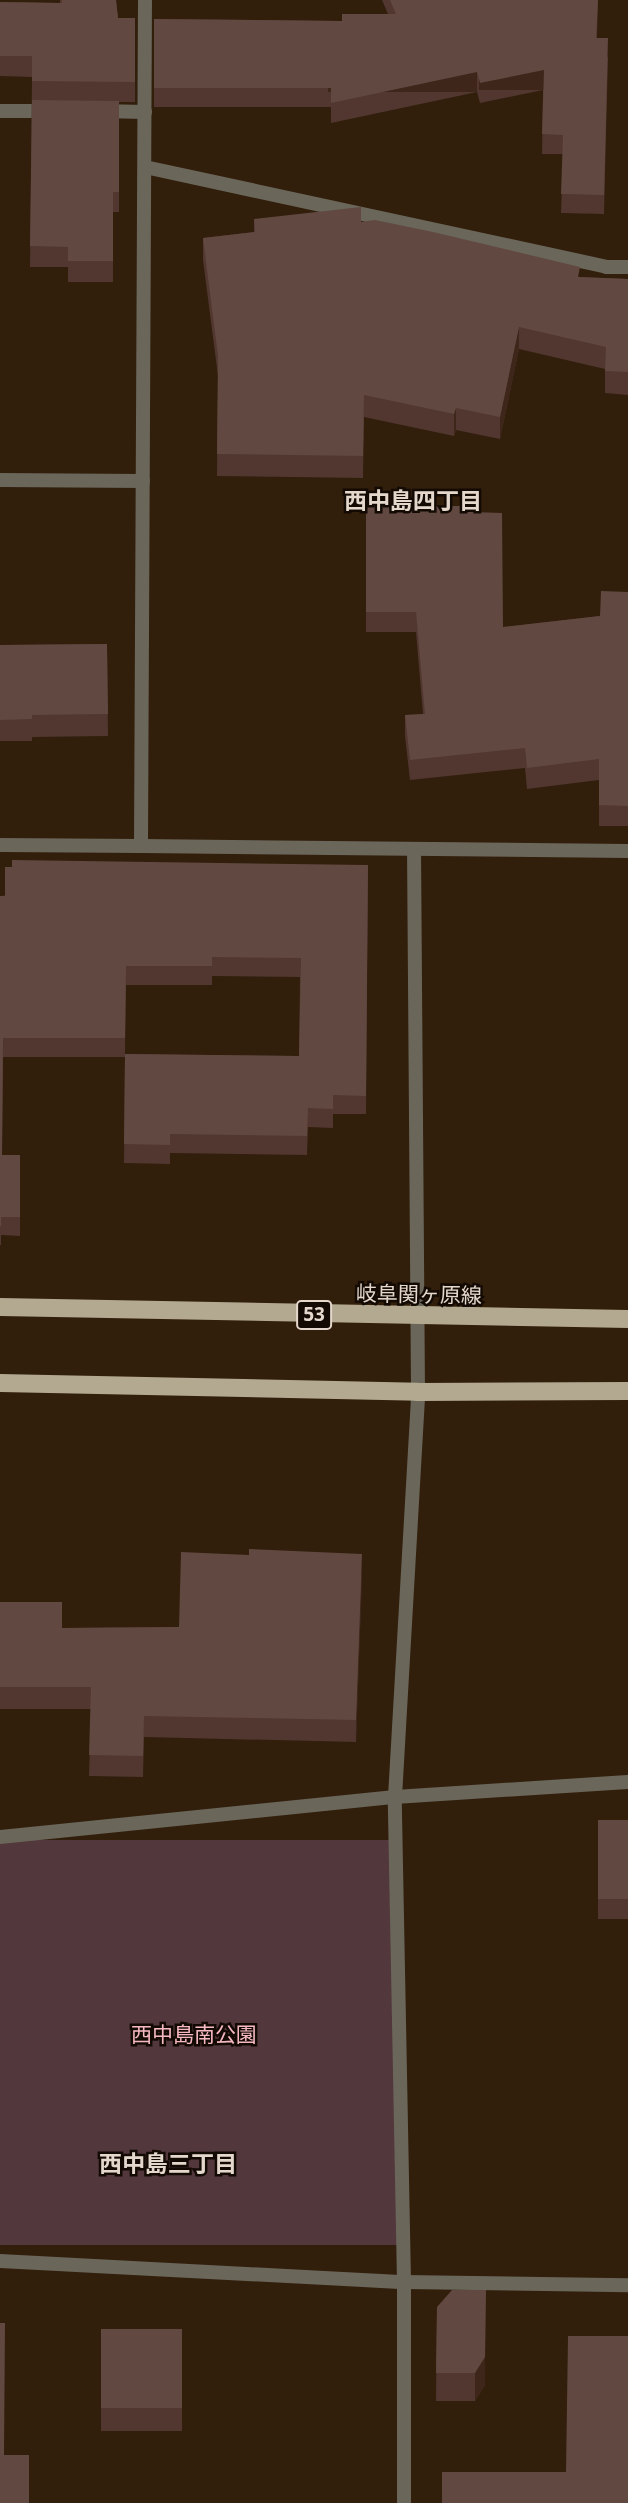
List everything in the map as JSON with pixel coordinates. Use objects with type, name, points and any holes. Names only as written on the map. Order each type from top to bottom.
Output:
[{"type":"main road","name":"岐阜関ヶ原線","points":[[0,1307],[628,1320]]},
{"type":"main road","points":[[0,1383],[418,1392],[628,1391]]},
{"type":"street","points":[[141,846],[145,0]]},
{"type":"street","points":[[0,111],[145,112]]},
{"type":"street","points":[[145,166],[606,267],[628,267]]},
{"type":"street","points":[[0,480],[143,481]]},
{"type":"street","points":[[0,845],[628,851]]},
{"type":"street","points":[[404,2503],[404,2282],[395,1797],[418,1392],[414,849]]},
{"type":"street","points":[[0,1837],[395,1797],[628,1782]]},
{"type":"street","points":[[0,2261],[404,2282],[628,2285]]},
{"type":"green space","name":"西中島南公園","points":[[0,1840],[397,1840],[397,2245],[0,2245]]},
{"type":"building","points":[[62,0],[116,0],[118,18],[135,18],[135,82],[32,81],[32,56],[0,56],[0,2],[62,3]]},
{"type":"building","points":[[390,0],[598,0],[596,38],[608,38],[604,195],[561,194],[563,135],[542,134],[544,70],[480,83],[477,72],[331,103],[331,88],[154,88],[154,19],[342,21],[342,14],[396,14]]},
{"type":"building","points":[[32,100],[119,101],[119,192],[113,192],[113,261],[68,261],[68,247],[30,246]]},
{"type":"building","points":[[361,207],[361,222],[375,220],[580,267],[578,277],[628,279],[628,372],[605,371],[606,347],[519,327],[500,417],[456,408],[454,414],[364,395],[363,456],[217,454],[218,356],[203,238],[255,232],[254,219]]},
{"type":"building","points":[[366,506],[473,506],[473,512],[502,513],[503,627],[600,616],[601,591],[628,592],[628,806],[599,805],[599,759],[527,768],[525,748],[410,760],[405,715],[425,714],[416,612],[366,612]]},
{"type":"building","points":[[107,644],[108,714],[32,715],[32,719],[0,720],[0,645]]},
{"type":"building","points":[[12,860],[368,865],[366,1096],[333,1095],[333,1109],[308,1108],[307,1136],[170,1134],[170,1145],[124,1144],[125,1054],[299,1056],[301,958],[212,957],[212,966],[126,966],[125,1038],[3,1038],[2,1155],[20,1155],[20,1217],[1,1217],[0,1226],[0,896],[5,896],[5,867],[12,867]]},
{"type":"building","points":[[249,1549],[362,1554],[356,1720],[144,1716],[143,1756],[89,1755],[91,1687],[0,1687],[0,1602],[62,1602],[62,1628],[179,1627],[181,1552],[249,1555]]},
{"type":"building","points":[[598,1820],[628,1820],[628,1899],[598,1899]]},
{"type":"building","points":[[452,2290],[486,2290],[485,2357],[475,2373],[436,2373],[437,2307]]},
{"type":"building","points":[[0,2323],[5,2323],[4,2455],[29,2455],[29,2503],[0,2503]]},
{"type":"building","points":[[101,2329],[182,2329],[182,2408],[101,2408]]},
{"type":"building","points":[[568,2336],[628,2336],[628,2503],[442,2503],[442,2472],[566,2472]]},
{"type":"district","name":"西中島四丁目","points":[[413,500]]},
{"type":"district","name":"西中島三丁目","points":[[168,2163]]}]
